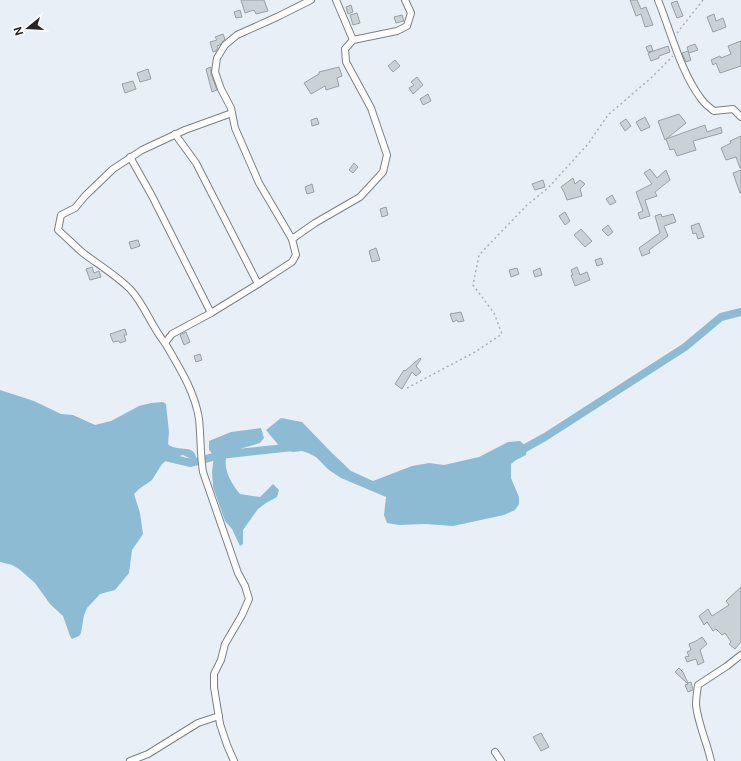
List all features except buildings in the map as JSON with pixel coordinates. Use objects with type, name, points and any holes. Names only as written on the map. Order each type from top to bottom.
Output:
[{"type":"street","points":[[165,344],[172,334],[211,314],[292,262],[296,255],[292,239],[260,183],[235,128],[232,113],[215,72],[218,58],[224,46],[237,35],[311,0]]},
{"type":"street","points":[[336,0],[353,40]]},
{"type":"street","points":[[292,239],[315,223],[360,197],[383,172],[388,155],[371,108],[346,62],[345,49],[353,40],[397,31],[407,26],[411,13],[405,0]]},
{"type":"street","points":[[658,0],[677,52],[702,101],[714,111],[733,109],[741,118]]},
{"type":"street","points":[[232,113],[175,134],[130,157],[113,169],[85,196],[75,208],[61,215],[58,230],[83,252],[129,288],[141,304],[159,336],[183,373],[192,394],[199,419],[200,456],[203,472],[238,573],[245,586],[249,599],[242,615],[225,644],[221,660],[214,674],[214,687],[219,716],[227,745],[234,761]]},
{"type":"street","points":[[175,134],[196,163],[258,284]]},
{"type":"street","points":[[130,157],[152,196],[211,314]]},
{"type":"street","points":[[711,761],[696,704],[698,685],[741,655]]},
{"type":"street","points":[[130,761],[148,754],[198,723],[219,716]]},
{"type":"street","points":[[496,752],[501,761]]},
{"type":"path","points":[[672,39],[703,0]]},
{"type":"path","points":[[407,388],[475,352],[502,334],[494,313],[473,285],[479,256],[528,205],[548,188],[588,144],[608,115],[651,78],[677,52]]},
{"type":"water","points":[[0,390],[34,401],[61,414],[73,415],[95,425],[111,421],[139,406],[163,402],[166,404],[169,432],[168,444],[175,448],[188,449],[195,453],[196,457],[193,460],[183,455],[168,459],[162,464],[152,480],[134,494],[140,513],[143,534],[132,550],[129,573],[115,590],[100,594],[87,608],[84,615],[81,633],[79,636],[72,639],[63,616],[50,604],[35,583],[19,569],[12,565],[0,562]]},
{"type":"water","points":[[281,418],[302,422],[351,471],[373,481],[412,466],[429,463],[444,465],[479,457],[508,442],[520,441],[527,447],[526,455],[511,464],[511,478],[519,497],[519,504],[515,510],[504,515],[453,526],[426,524],[399,525],[387,523],[384,515],[386,497],[341,478],[329,470],[316,457],[308,453],[302,451],[293,452],[280,447],[266,430]]},
{"type":"water","points":[[261,428],[264,438],[260,443],[227,454],[226,459],[228,475],[240,494],[260,497],[273,484],[279,490],[277,497],[258,509],[243,530],[243,544],[240,546],[232,529],[225,521],[213,487],[212,472],[214,456],[209,450],[209,441],[231,432]]},
{"type":"waterway","points":[[518,452],[545,437],[685,347],[721,317],[741,312]]},
{"type":"waterway","points":[[161,456],[191,463],[220,455],[293,447]]}]
